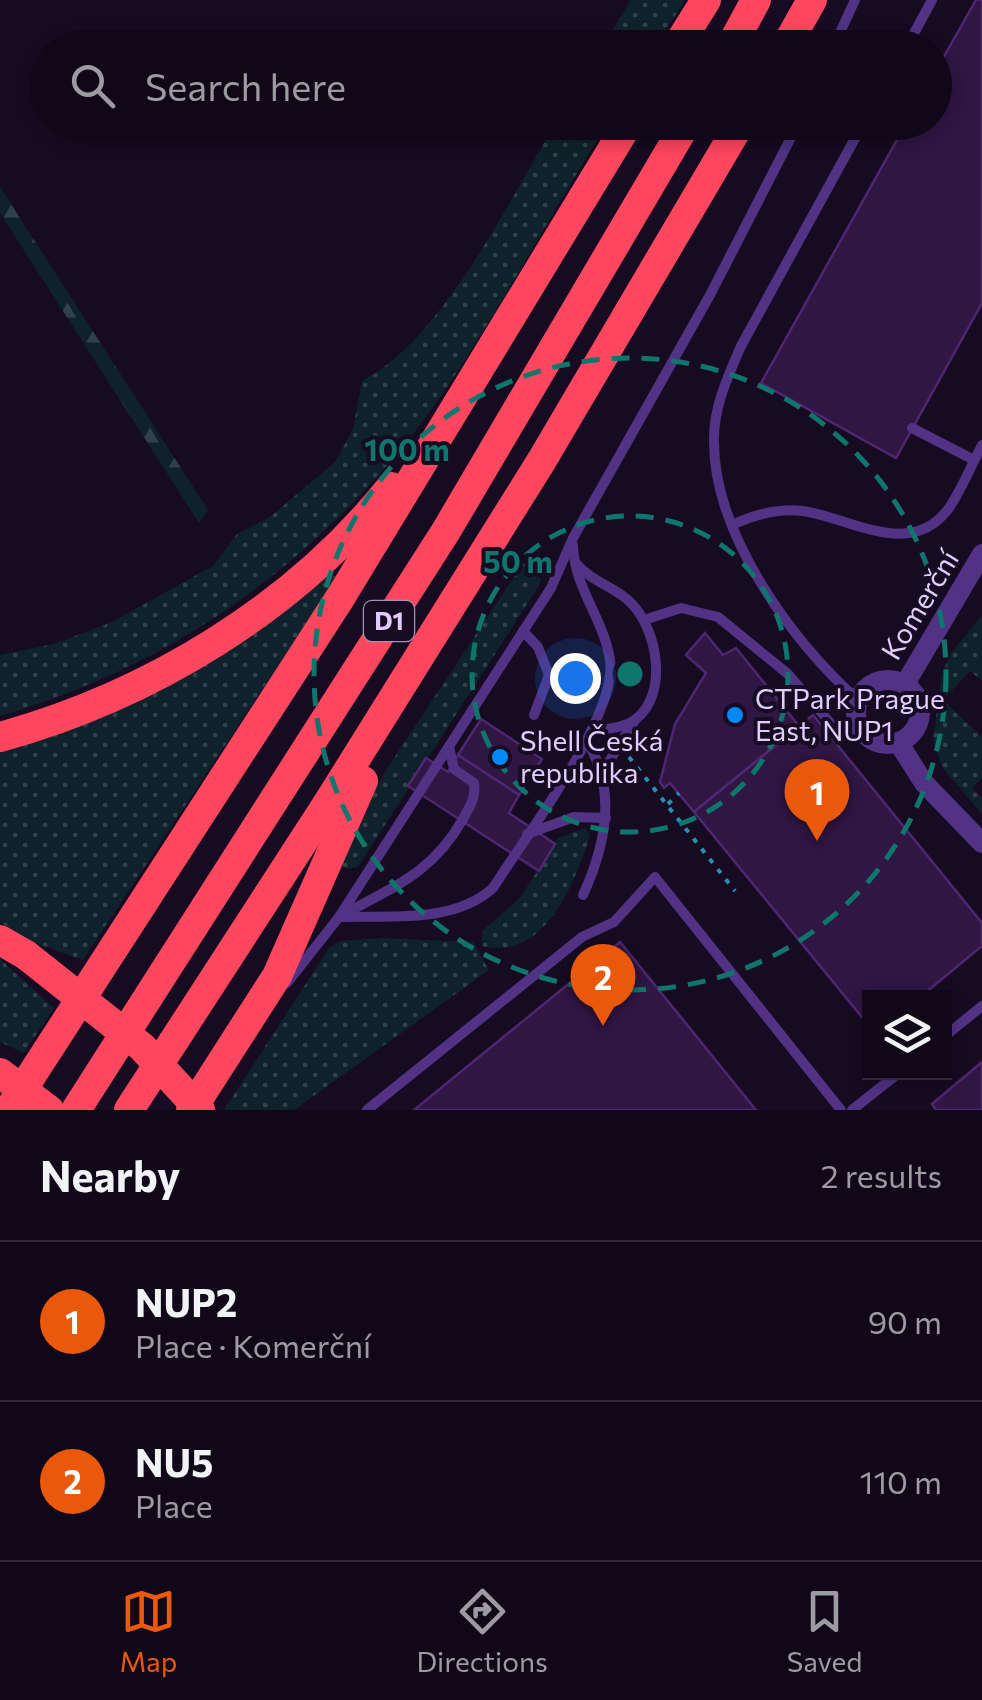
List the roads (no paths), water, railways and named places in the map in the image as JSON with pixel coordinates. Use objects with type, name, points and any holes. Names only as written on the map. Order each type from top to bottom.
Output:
[{"type":"highway","points":[[687,30],[706,0]]},
{"type":"highway","points":[[740,30],[756,0]]},
{"type":"highway","points":[[795,30],[812,0]]},
{"type":"highway","points":[[9,1110],[299,664],[618,140]]},
{"type":"highway","name":"D1","points":[[76,1110],[446,531],[675,140]]},
{"type":"highway","name":"D1","points":[[129,1110],[542,460],[730,140]]},
{"type":"highway","points":[[0,737],[142,683],[250,617],[315,564],[378,503],[456,406]]},
{"type":"highway","points":[[191,1110],[277,976],[408,674]]},
{"type":"highway","points":[[13,948],[142,1047],[200,1110]]},
{"type":"highway","points":[[0,1073],[49,1110]]},
{"type":"street","name":"Komerční","points":[[905,684],[982,554]]},
{"type":"street","name":"Komerční","points":[[858,700],[878,681],[905,684]]},
{"type":"street","name":"Komerční","points":[[898,742],[915,730],[920,710],[905,684]]},
{"type":"street","points":[[858,700],[862,730],[878,742],[898,742],[924,783],[982,843]]},
{"type":"lane","points":[[841,30],[855,0]]},
{"type":"lane","points":[[916,30],[932,0]]},
{"type":"lane","points":[[223,1062],[339,917],[551,588],[573,538],[710,296],[790,140]]},
{"type":"lane","points":[[854,140],[725,382],[716,414],[714,454],[734,524],[758,578],[810,653],[858,700]]},
{"type":"lane","points":[[912,428],[974,460]]},
{"type":"lane","points":[[734,524],[756,514],[788,510],[883,534],[919,530],[948,510],[982,445]]},
{"type":"lane","points":[[339,917],[440,913],[464,907],[492,888],[588,736],[608,702],[610,658],[573,559],[573,538]]},
{"type":"lane","points":[[573,559],[586,575],[623,595],[644,620],[656,650],[654,681],[646,707],[601,774]]},
{"type":"lane","points":[[644,620],[681,608],[718,618],[788,674],[838,732]]},
{"type":"lane","points":[[523,631],[538,648],[549,675],[534,714]]},
{"type":"lane","points":[[588,736],[635,720]]},
{"type":"lane","points":[[583,894],[599,860],[606,818],[601,774],[588,736]]},
{"type":"lane","points":[[339,917],[406,881],[446,850],[475,797],[474,783],[454,769],[448,747]]},
{"type":"lane","points":[[526,835],[574,817],[606,818]]},
{"type":"lane","points":[[367,1110],[582,937],[614,922],[655,877],[841,1110]]},
{"type":"lane","points":[[952,1030],[982,1006]]},
{"type":"lane","points":[[852,1110],[890,1080]]},
{"type":"place","name":"CTPark Prague East, NUP1","points":[[735,715]]},
{"type":"place","name":"Shell Česká republika","points":[[500,757]]},
{"type":"place","name":"NUP2","points":[[817,841]]},
{"type":"place","name":"NU5","points":[[603,1026]]}]
